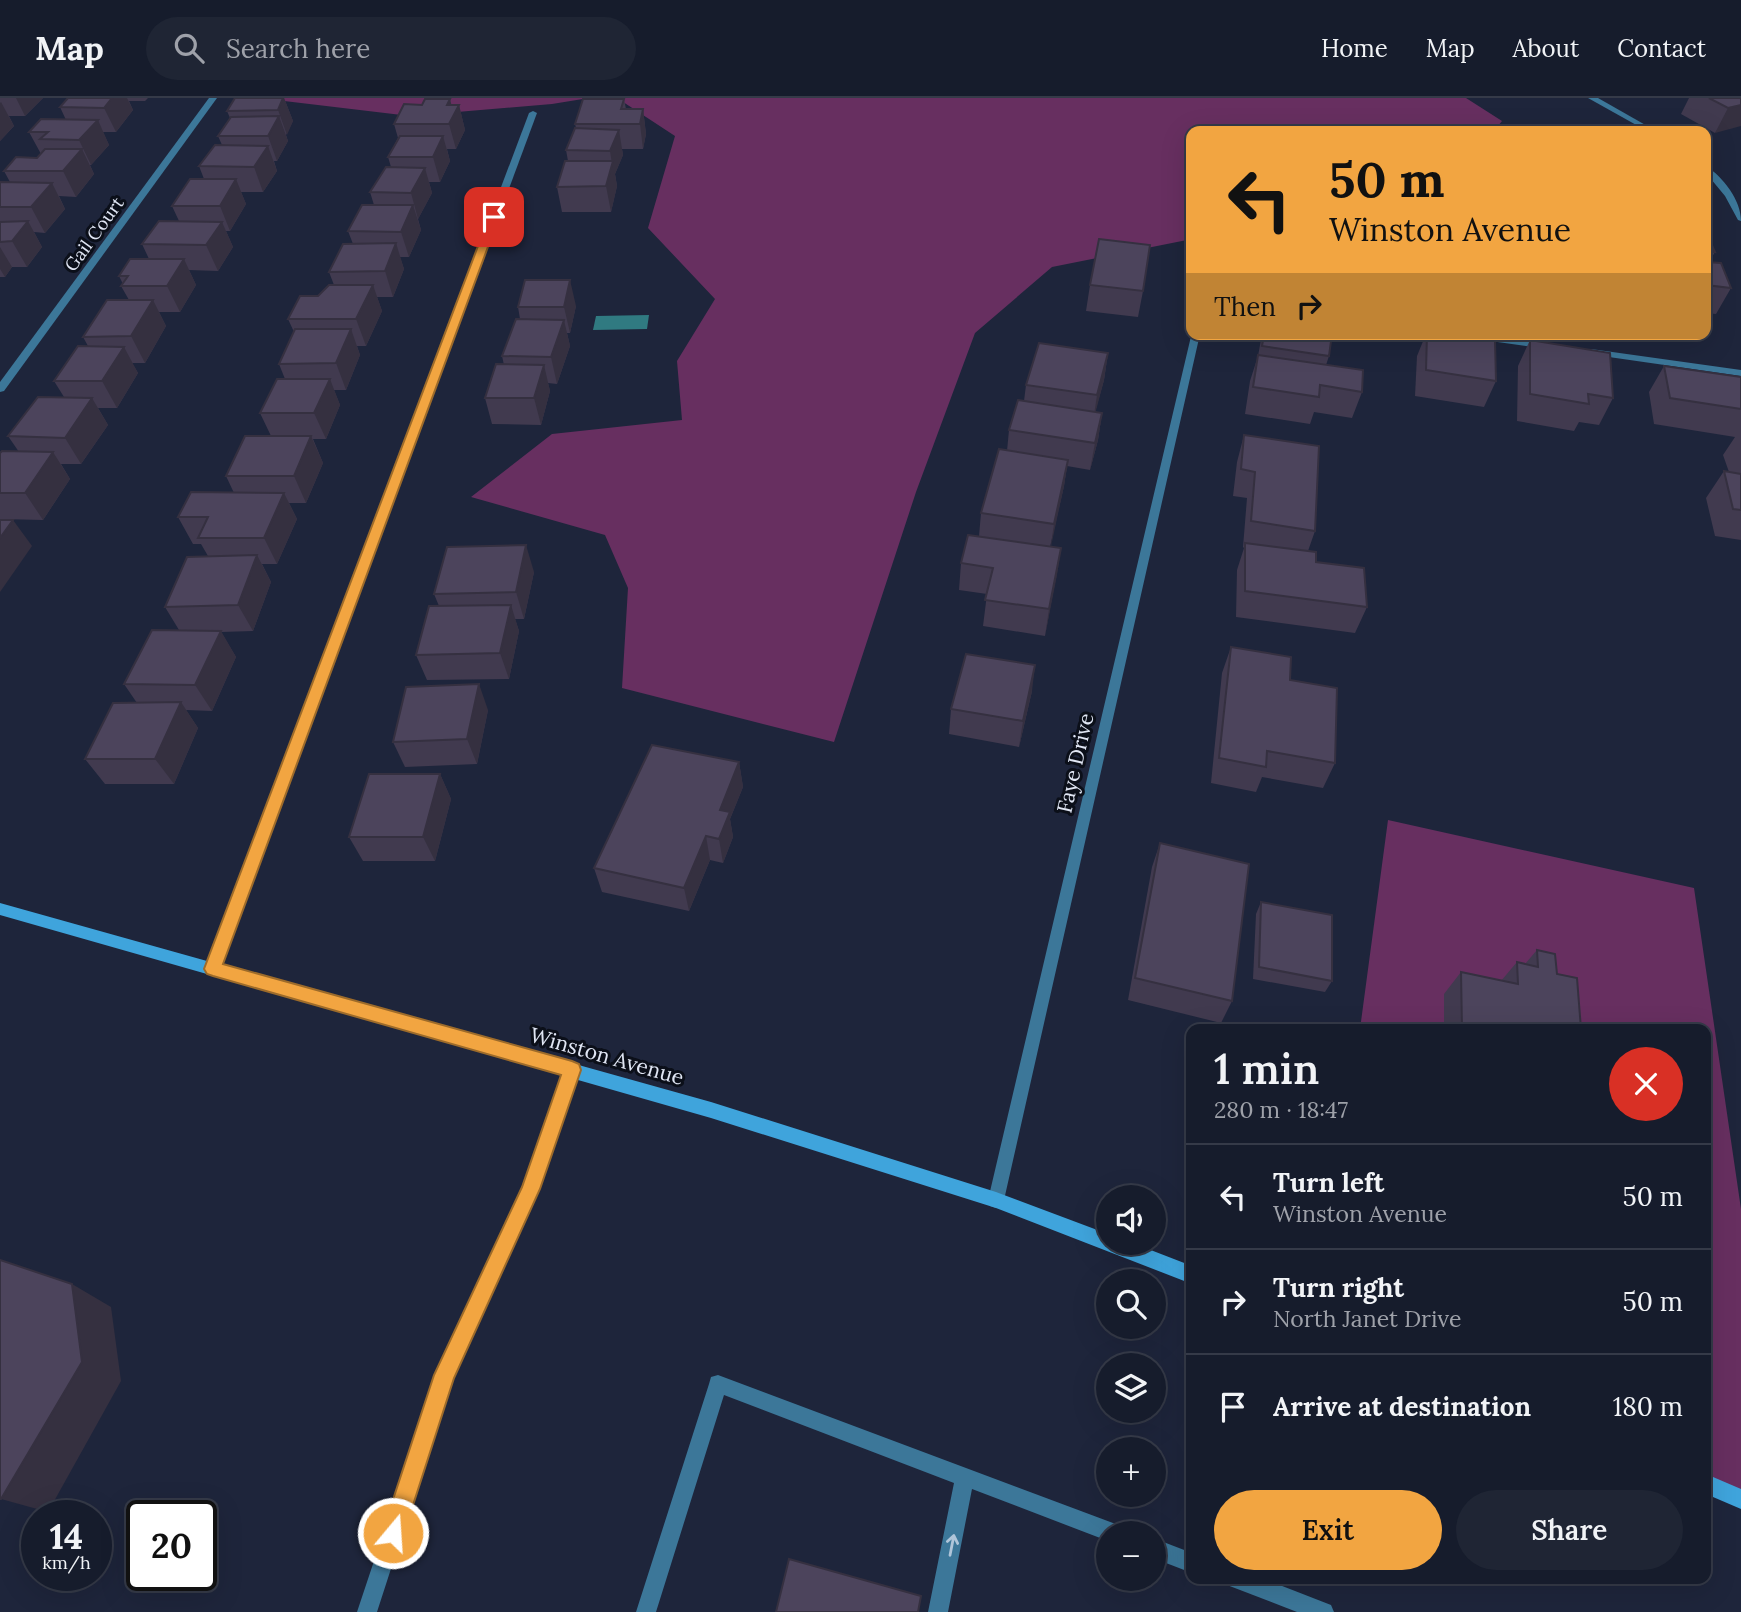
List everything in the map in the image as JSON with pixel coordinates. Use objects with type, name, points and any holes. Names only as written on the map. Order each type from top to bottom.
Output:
[{"type":"main road","name":"Winston Avenue","points":[[0,909],[572,1070],[996,1200],[1186,1273]]},
{"type":"main road","points":[[1711,1485],[1741,1499]]},
{"type":"street","name":"Gail Court","points":[[0,389],[213,98]]},
{"type":"street","points":[[1592,98],[1643,126]]},
{"type":"street","points":[[213,969],[533,113]]},
{"type":"street","points":[[1711,174],[1729,195],[1741,218]]},
{"type":"street","name":"Faye Drive","points":[[996,1200],[1194,340]]},
{"type":"street","points":[[1505,340],[1555,347]]},
{"type":"street","points":[[1581,351],[1741,373]]},
{"type":"street","points":[[368,1612],[445,1375],[531,1189],[572,1070]]},
{"type":"street","points":[[646,1612],[718,1384],[1096,1526]]},
{"type":"street","points":[[939,1612],[965,1476]]},
{"type":"street","points":[[1166,1553],[1186,1561]]},
{"type":"street","points":[[1250,1584],[1324,1612]]},
{"type":"shaded area","points":[[259,98],[589,98],[552,104],[410,116]]},
{"type":"shaded area","points":[[617,98],[1466,98],[1502,121],[1498,126],[1186,126],[1186,240],[1052,267],[975,333],[916,492],[834,742],[622,688],[628,588],[605,535],[471,497],[552,434],[682,420],[677,361],[715,299],[648,228],[675,136]]},
{"type":"shaded area","points":[[649,315],[647,329],[593,330],[596,316]]},
{"type":"shaded area","points":[[1388,820],[1694,888],[1741,1209],[1741,1499],[1711,1486],[1711,1024],[1361,1024]]},
{"type":"building","points":[[68,98],[112,98],[104,108],[60,107]]},
{"type":"building","points":[[235,98],[283,98],[278,110],[227,111]]},
{"type":"building","points":[[1709,98],[1741,98],[1741,105],[1728,108]]},
{"type":"building","points":[[425,99],[450,99],[447,105],[459,105],[449,124],[394,124],[404,104],[422,105]]},
{"type":"building","points":[[583,99],[624,99],[621,109],[643,109],[640,124],[575,124]]},
{"type":"building","points":[[279,116],[268,136],[218,136],[231,117]]},
{"type":"building","points":[[41,119],[98,120],[79,140],[40,139],[48,132],[29,132]]},
{"type":"building","points":[[575,128],[619,130],[610,151],[566,150]]},
{"type":"building","points":[[400,136],[443,136],[433,157],[388,157]]},
{"type":"building","points":[[215,145],[268,146],[254,167],[199,166]]},
{"type":"building","points":[[45,149],[82,149],[63,171],[4,171],[16,157],[37,158]]},
{"type":"building","points":[[565,161],[613,161],[606,186],[557,187]]},
{"type":"building","points":[[386,167],[425,168],[411,193],[370,192]]},
{"type":"building","points":[[190,179],[236,179],[220,206],[172,206]]},
{"type":"building","points":[[0,182],[52,183],[31,207],[0,207]]},
{"type":"building","points":[[362,205],[413,205],[401,232],[348,231]]},
{"type":"building","points":[[28,221],[12,241],[0,242],[0,222]]},
{"type":"building","points":[[159,221],[222,222],[206,245],[142,244]]},
{"type":"building","points":[[1099,239],[1150,245],[1143,291],[1090,285]]},
{"type":"building","points":[[396,243],[385,271],[329,272],[343,244]]},
{"type":"building","points":[[130,259],[184,259],[167,286],[121,286],[128,276],[119,276]]},
{"type":"building","points":[[1711,262],[1721,263],[1731,288],[1711,286]]},
{"type":"building","points":[[525,280],[570,280],[564,307],[518,307]]},
{"type":"building","points":[[329,285],[373,285],[356,319],[288,319],[300,296],[318,296]]},
{"type":"building","points":[[107,300],[153,300],[131,336],[83,337]]},
{"type":"building","points":[[516,319],[564,320],[551,357],[502,356]]},
{"type":"building","points":[[295,329],[351,329],[336,363],[279,364]]},
{"type":"building","points":[[1263,340],[1331,340],[1329,356],[1262,346]]},
{"type":"building","points":[[1427,340],[1495,340],[1496,381],[1426,370]]},
{"type":"building","points":[[1530,340],[1610,353],[1613,398],[1588,394],[1589,404],[1530,394]]},
{"type":"building","points":[[1039,343],[1108,353],[1097,395],[1026,385]]},
{"type":"building","points":[[78,346],[124,347],[102,381],[54,381]]},
{"type":"building","points":[[1258,355],[1363,370],[1362,392],[1320,385],[1319,397],[1253,387]]},
{"type":"building","points":[[496,364],[544,365],[534,398],[485,398]]},
{"type":"building","points":[[1664,366],[1741,377],[1741,409],[1670,398]]},
{"type":"building","points":[[277,379],[330,379],[314,413],[260,413]]},
{"type":"building","points":[[38,397],[92,398],[65,438],[8,436]]},
{"type":"building","points":[[1018,400],[1102,413],[1095,443],[1009,430]]},
{"type":"building","points":[[1244,435],[1319,446],[1315,531],[1251,521],[1255,472],[1241,469]]},
{"type":"building","points":[[245,436],[311,436],[294,476],[226,476]]},
{"type":"building","points":[[999,449],[1068,460],[1054,524],[981,513]]},
{"type":"building","points":[[2,451],[53,452],[25,493],[0,493]]},
{"type":"building","points":[[1724,471],[1741,474],[1741,510],[1733,509]]},
{"type":"building","points":[[191,492],[284,493],[264,538],[198,538],[208,517],[178,517]]},
{"type":"building","points":[[0,520],[13,520],[0,538]]},
{"type":"building","points":[[968,535],[1061,548],[1049,609],[985,600],[993,568],[961,563]]},
{"type":"building","points":[[1245,543],[1316,552],[1316,562],[1364,568],[1367,607],[1245,591]]},
{"type":"building","points":[[526,545],[516,592],[434,594],[447,547]]},
{"type":"building","points":[[257,555],[238,605],[165,607],[187,557]]},
{"type":"building","points":[[511,605],[500,653],[416,655],[429,606]]},
{"type":"building","points":[[152,630],[221,631],[195,685],[124,684]]},
{"type":"building","points":[[1231,647],[1291,657],[1290,680],[1337,688],[1335,763],[1267,751],[1266,767],[1219,758]]},
{"type":"building","points":[[966,654],[1035,665],[1023,721],[951,709]]},
{"type":"building","points":[[479,684],[467,739],[393,742],[406,687]]},
{"type":"building","points":[[181,702],[155,759],[85,759],[113,703]]},
{"type":"building","points":[[652,745],[739,762],[720,810],[730,812],[719,839],[706,836],[684,888],[594,868]]},
{"type":"building","points":[[369,774],[440,774],[423,837],[349,837]]},
{"type":"building","points":[[1160,843],[1249,864],[1232,1001],[1135,978]]},
{"type":"building","points":[[1261,902],[1332,915],[1332,981],[1259,967]]},
{"type":"building","points":[[1537,950],[1555,954],[1557,974],[1577,978],[1581,1024],[1462,1024],[1461,972],[1518,984],[1517,962],[1538,967]]},
{"type":"building","points":[[0,1260],[72,1284],[82,1362],[1,1499],[0,1499]]},
{"type":"building","points":[[789,1559],[921,1596],[918,1612],[776,1612]]},
{"type":"route","points":[[393,1533],[445,1375],[531,1189],[572,1070],[213,969],[494,217]]}]
